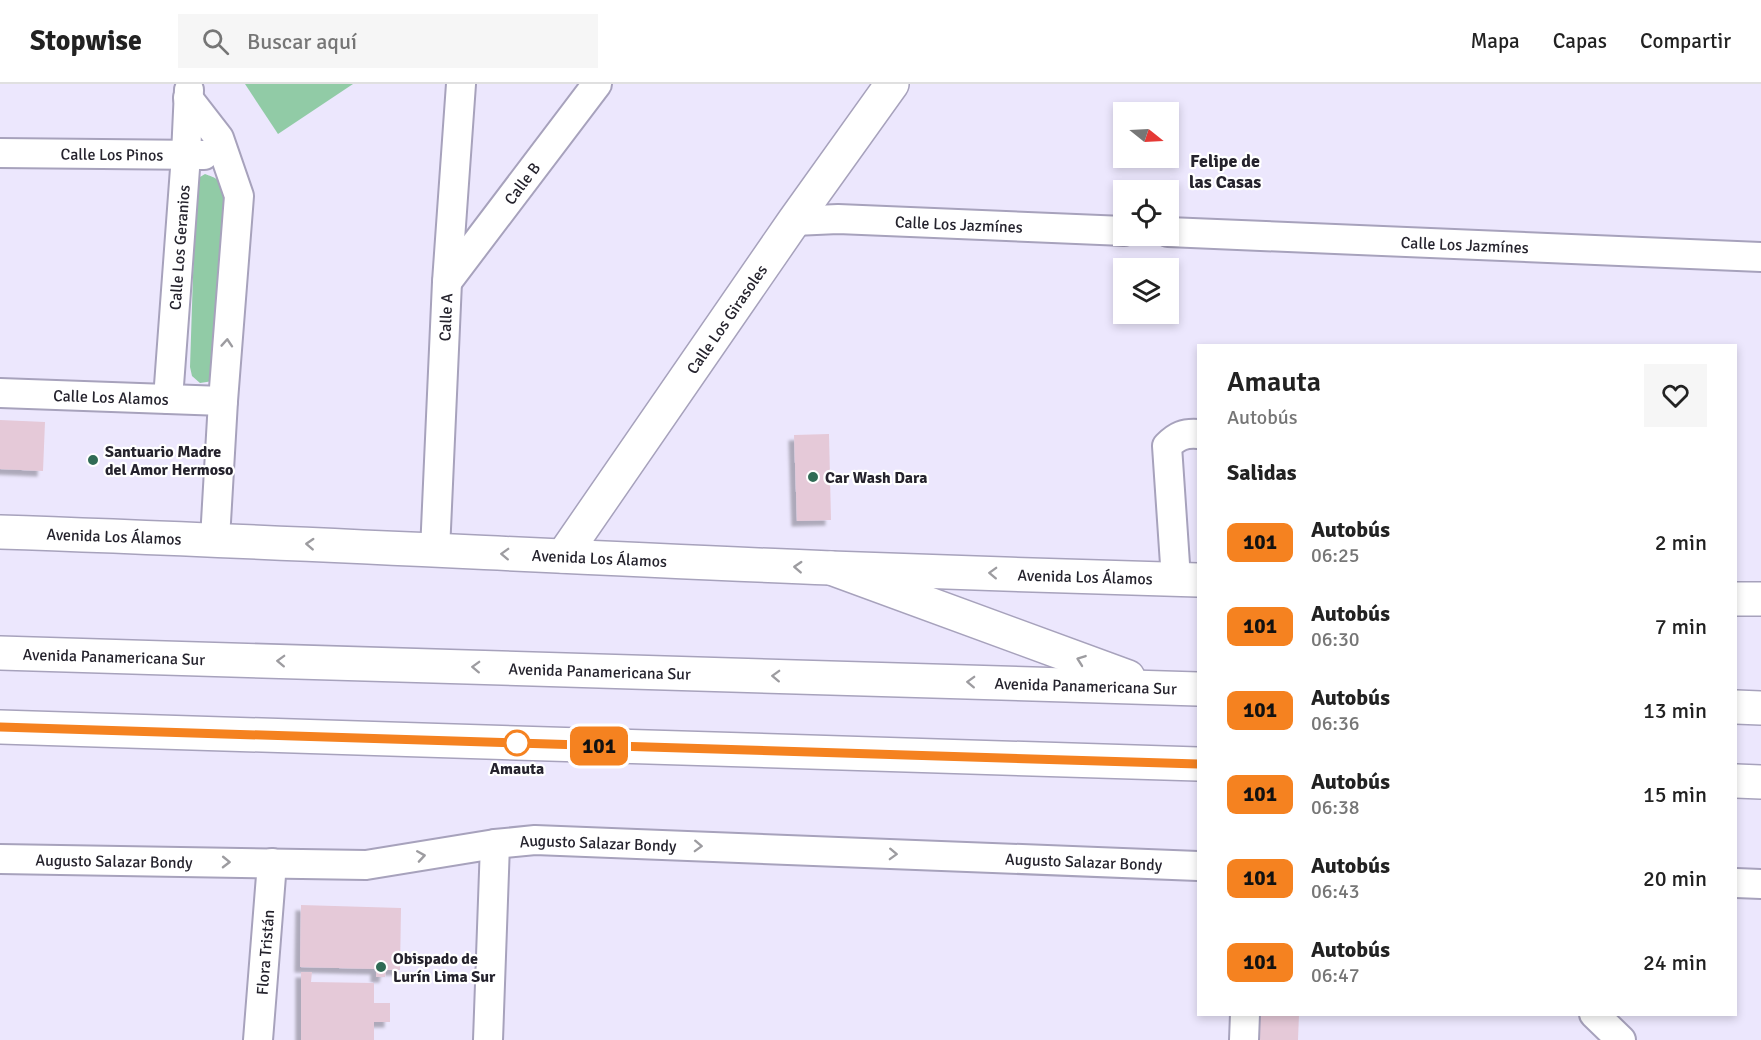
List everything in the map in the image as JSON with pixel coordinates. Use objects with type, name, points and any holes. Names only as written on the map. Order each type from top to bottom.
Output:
[{"type":"main road","name":"Calle Los Girasoles","points":[[563,555],[794,221],[892,84]]},
{"type":"main road","name":"Avenida Los Álamos","points":[[0,532],[214,539],[831,568],[1187,580]]},
{"type":"main road","points":[[831,568],[1155,687]]},
{"type":"main road","points":[[1737,599],[1761,599]]},
{"type":"main road","name":"Avenida Panamericana Sur","points":[[0,653],[1197,688]]},
{"type":"main road","points":[[1737,707],[1761,708]]},
{"type":"main road","points":[[0,727],[1197,764]]},
{"type":"main road","points":[[1737,781],[1761,782]]},
{"type":"street","name":"Calle A","points":[[435,551],[447,282],[461,84]]},
{"type":"street","name":"Calle B","points":[[447,282],[597,84]]},
{"type":"street","points":[[188,91],[219,138],[239,196],[214,539]]},
{"type":"street","name":"Calle Los Geranios","points":[[168,399],[186,155],[188,91]]},
{"type":"street","name":"Calle Los Pinos","points":[[0,153],[224,155]]},
{"type":"street","name":"Calle Los Jazmínes","points":[[794,221],[838,219],[1113,231]]},
{"type":"street","name":"Calle Los Jazmínes","points":[[1179,232],[1761,257]]},
{"type":"street","name":"Calle Los Alamos","points":[[0,393],[223,401]]},
{"type":"street","points":[[1187,580],[1167,446],[1176,437],[1186,433],[1197,434]]},
{"type":"street","name":"Augusto Salazar Bondy","points":[[0,859],[366,865],[495,844],[535,840],[1197,866]]},
{"type":"street","points":[[488,1040],[495,844]]},
{"type":"street","name":"Flora Tristán","points":[[258,1040],[272,863]]},
{"type":"street","points":[[1737,883],[1761,884]]},
{"type":"street","points":[[1244,1040],[1245,1016]]},
{"type":"street","points":[[1596,1016],[1621,1040]]},
{"type":"green space","points":[[245,84],[353,84],[278,134]]},
{"type":"green space","points":[[205,174],[217,180],[224,191],[217,373],[213,381],[200,383],[192,376],[190,367],[196,184]]},
{"type":"building","points":[[0,420],[45,422],[43,471],[0,469]]},
{"type":"building","name":"Car Wash Dara","points":[[829,434],[831,520],[797,521],[794,435]]},
{"type":"building","points":[[301,905],[401,908],[400,970],[386,970],[385,977],[376,977],[376,969],[300,967]]},
{"type":"building","points":[[301,972],[312,972],[311,982],[374,983],[374,1003],[390,1003],[390,1022],[374,1022],[374,1040],[301,1040]]},
{"type":"building","points":[[1260,1016],[1299,1016],[1298,1040],[1260,1040]]},
{"type":"bus line","name":"101","points":[[0,727],[1197,764]]},
{"type":"place","name":"Santuario Madre del Amor Hermoso","points":[[93,460]]},
{"type":"place","name":"Car Wash Dara","points":[[813,477]]},
{"type":"place","name":"Amauta","points":[[517,743]]},
{"type":"place","name":"Obispado de Lurín Lima Sur","points":[[381,967]]},
{"type":"district","name":"Felipe de las Casas","points":[[1225,172]]}]
